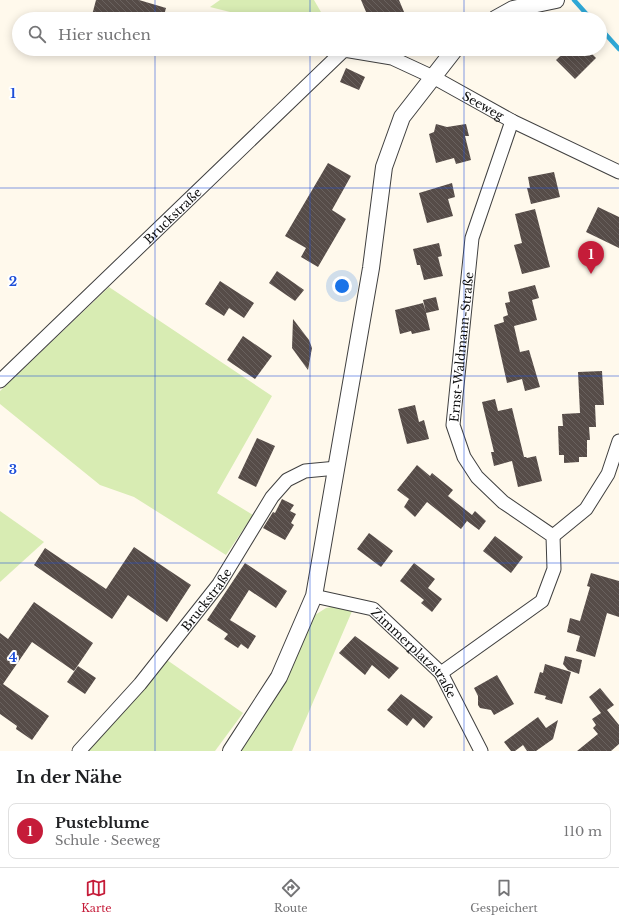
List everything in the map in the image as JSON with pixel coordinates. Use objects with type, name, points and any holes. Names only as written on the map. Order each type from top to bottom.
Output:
[{"type":"street","points":[[508,12],[513,9],[553,1]]},
{"type":"street","name":"Bruckstraße","points":[[0,381],[338,56]]},
{"type":"street","name":"Seeweg","points":[[380,56],[392,58],[433,77],[512,121],[619,172]]},
{"type":"street","points":[[231,751],[279,677],[314,596],[371,268],[384,167],[402,117],[450,56]]},
{"type":"street","name":"Ernst-Waldmann-Straße","points":[[512,121],[472,238],[453,425],[464,457],[477,477],[503,502],[553,536]]},
{"type":"street","points":[[441,673],[542,600],[554,569],[553,536],[586,509],[608,474],[619,441]]},
{"type":"street","name":"Bruckstraße","points":[[79,751],[140,684],[219,584],[272,497],[287,480],[305,471],[337,468]]},
{"type":"street","name":"Zimmerplatzstraße","points":[[314,596],[373,609],[441,673],[481,751]]},
{"type":"green space","points":[[220,0],[314,0],[321,12],[230,12],[210,7]]},
{"type":"green space","points":[[109,287],[272,396],[217,493],[253,515],[226,555],[134,497],[100,485],[0,404],[0,391]]},
{"type":"green space","points":[[0,511],[44,542],[0,582]]},
{"type":"green space","points":[[337,606],[353,609],[292,751],[237,751],[285,679],[315,615],[326,608]]},
{"type":"green space","points":[[167,660],[243,713],[215,751],[83,751]]},
{"type":"building","points":[[96,0],[139,0],[166,8],[165,12],[93,12]]},
{"type":"building","points":[[361,0],[399,0],[404,12],[366,12]]},
{"type":"building","points":[[560,56],[594,56],[596,58],[575,79],[556,60]]},
{"type":"building","points":[[346,68],[365,77],[359,90],[340,82]]},
{"type":"building","points":[[436,124],[447,127],[466,124],[469,136],[465,136],[471,160],[456,164],[454,158],[436,163],[429,134],[434,132]]},
{"type":"building","points":[[328,163],[351,176],[332,210],[346,219],[318,267],[301,257],[306,248],[285,236]]},
{"type":"building","points":[[554,172],[560,197],[531,204],[527,188],[530,188],[528,177]]},
{"type":"building","points":[[452,183],[455,197],[448,199],[453,216],[427,223],[419,193]]},
{"type":"building","points":[[598,207],[619,217],[619,248],[586,232]]},
{"type":"building","points":[[535,209],[550,267],[522,274],[514,245],[522,243],[515,214]]},
{"type":"building","points":[[439,243],[442,256],[438,257],[443,276],[424,280],[420,265],[417,265],[413,249]]},
{"type":"building","points":[[277,271],[304,290],[295,301],[269,283]]},
{"type":"building","points":[[220,281],[254,303],[244,318],[229,308],[224,316],[205,304]]},
{"type":"building","points":[[535,285],[539,298],[532,300],[537,320],[514,326],[520,352],[529,350],[540,387],[525,391],[522,379],[507,383],[494,325],[504,322],[503,317],[508,315],[505,303],[510,302],[508,292]]},
{"type":"building","points":[[436,297],[439,310],[426,313],[430,330],[412,334],[411,331],[400,334],[395,310],[423,303],[426,312],[423,300]]},
{"type":"building","points":[[293,319],[309,340],[312,348],[308,370],[292,348]]},
{"type":"building","points":[[243,336],[272,356],[255,379],[227,360]]},
{"type":"building","points":[[602,371],[604,405],[595,405],[596,427],[589,427],[590,440],[587,440],[587,457],[579,457],[579,462],[564,463],[564,455],[559,455],[558,426],[563,426],[562,414],[580,413],[578,372]]},
{"type":"building","points":[[495,399],[498,411],[512,408],[524,457],[527,458],[536,456],[542,481],[518,487],[512,461],[494,466],[491,452],[494,452],[482,402]]},
{"type":"building","points":[[415,405],[419,422],[424,420],[429,439],[407,444],[398,409]]},
{"type":"building","points":[[257,438],[275,446],[256,487],[238,478]]},
{"type":"building","points":[[417,465],[430,476],[432,473],[453,490],[448,496],[472,515],[475,511],[486,521],[479,530],[467,521],[461,529],[427,502],[415,517],[404,507],[409,499],[397,490]]},
{"type":"building","points":[[282,499],[294,505],[290,511],[296,514],[291,523],[294,525],[285,540],[263,528],[273,512],[275,513]]},
{"type":"building","points":[[369,533],[393,551],[381,567],[357,549]]},
{"type":"building","points":[[495,536],[523,557],[511,573],[483,551]]},
{"type":"building","points":[[134,547],[191,585],[167,622],[128,595],[112,619],[34,565],[45,548],[106,589]]},
{"type":"building","points":[[245,563],[287,591],[276,608],[249,590],[230,620],[256,636],[248,649],[241,644],[238,648],[224,639],[228,634],[207,620]]},
{"type":"building","points":[[414,563],[435,579],[428,588],[442,599],[432,612],[421,603],[424,600],[400,581]]},
{"type":"building","points":[[591,573],[619,581],[619,617],[607,613],[595,657],[576,651],[580,636],[567,632],[570,618],[580,621],[590,587],[587,586]]},
{"type":"building","points":[[34,602],[93,643],[74,671],[32,642],[3,684],[49,716],[32,740],[16,729],[17,726],[0,714],[0,633],[8,639]]},
{"type":"building","points":[[355,636],[399,668],[389,679],[372,665],[365,675],[339,653]]},
{"type":"building","points":[[565,656],[582,660],[579,674],[568,670],[563,664]]},
{"type":"building","points":[[545,664],[571,672],[562,704],[545,699],[546,696],[534,693],[540,672],[543,673]]},
{"type":"building","points":[[78,666],[96,678],[85,694],[67,682]]},
{"type":"building","points":[[497,675],[514,704],[494,715],[491,710],[480,708],[478,705],[478,696],[474,688]]},
{"type":"building","points":[[600,688],[614,705],[607,710],[619,725],[619,744],[611,751],[577,751],[598,734],[593,728],[596,725],[592,719],[601,713],[589,697]]},
{"type":"building","points":[[401,694],[433,717],[424,728],[413,718],[407,726],[387,710]]},
{"type":"building","points":[[538,717],[546,728],[558,720],[553,739],[536,751],[527,751],[523,745],[515,751],[511,751],[504,742]]},
{"type":"waterway","points":[[574,0],[585,12]]},
{"type":"waterway","points":[[607,36],[619,49]]},
{"type":"place","name":"Pusteblume","points":[[591,274]]}]
